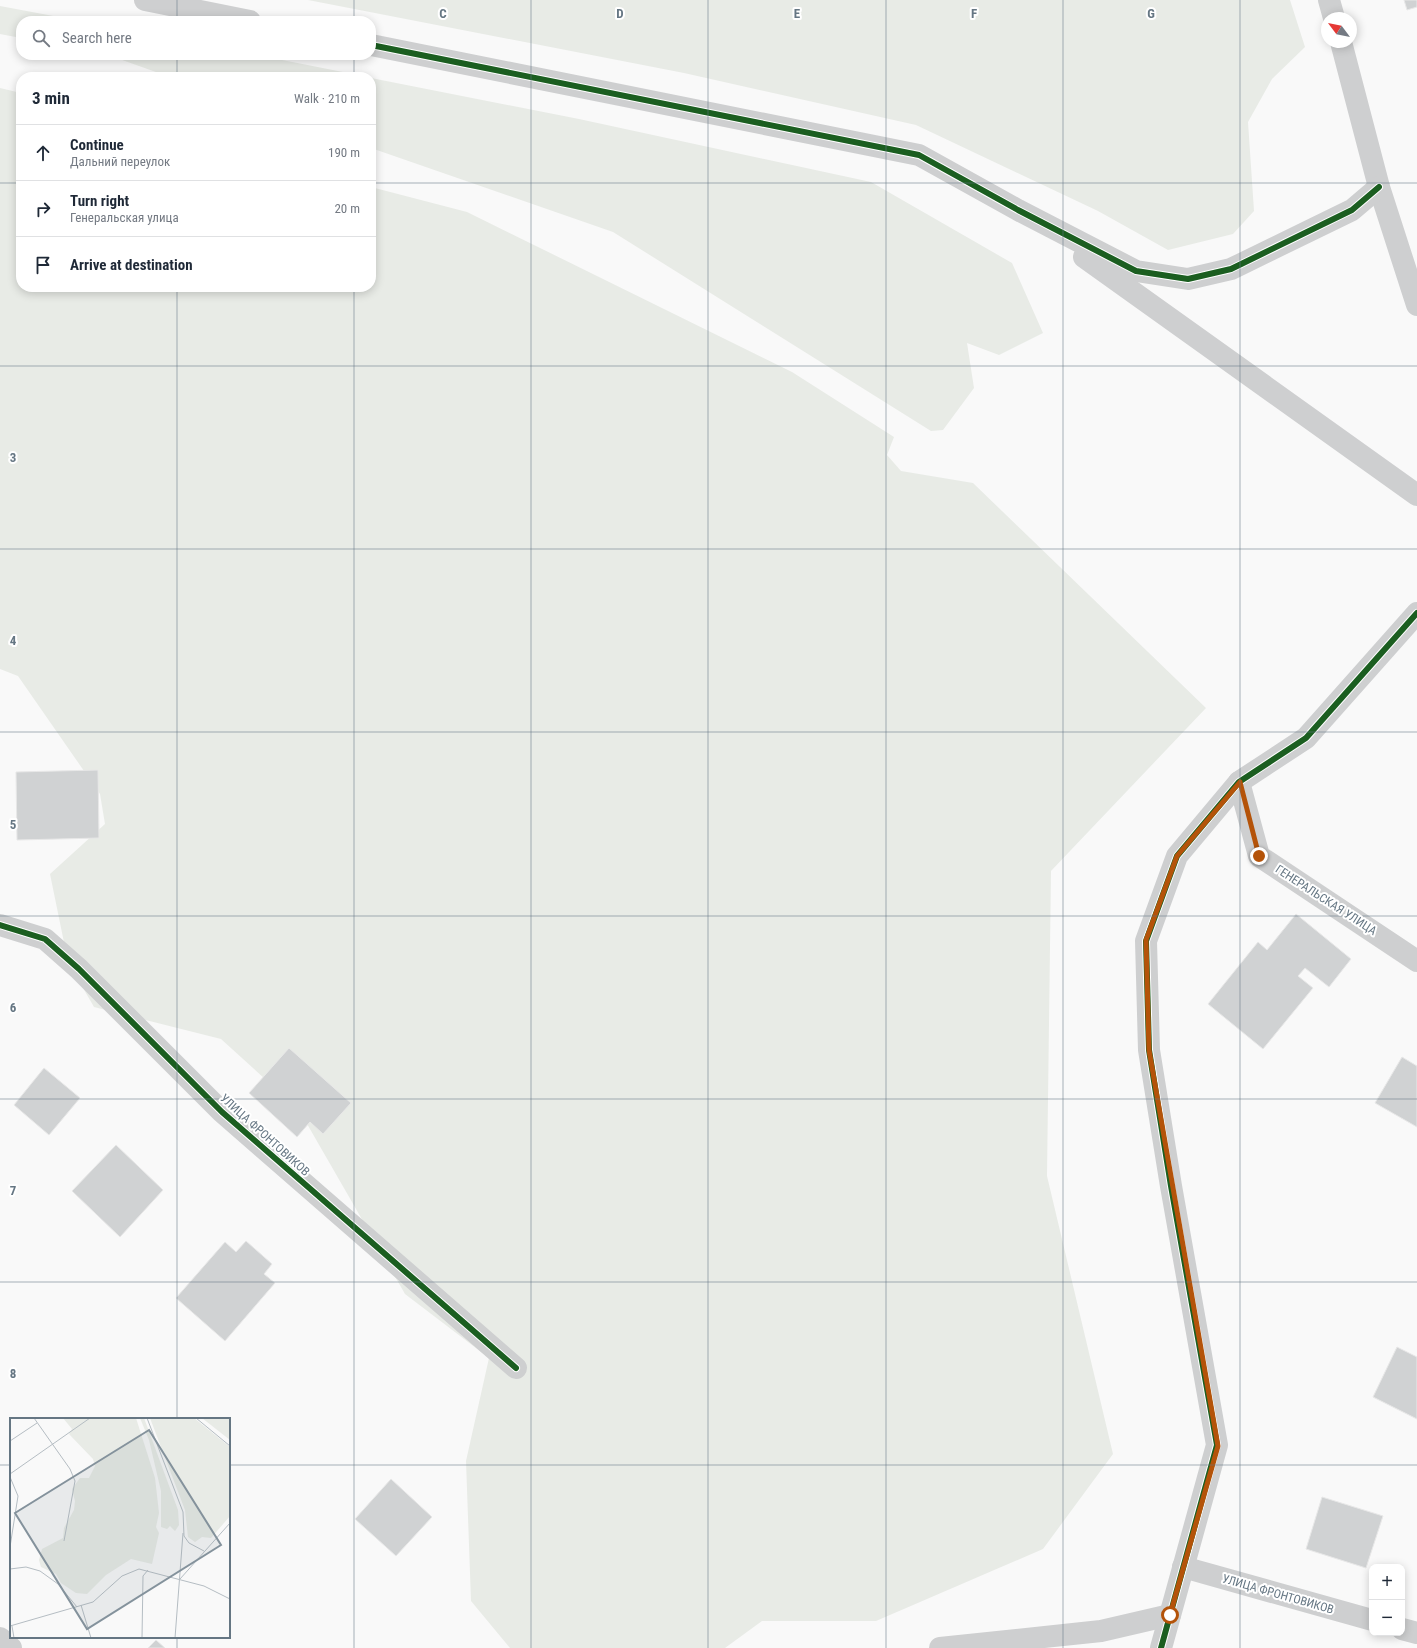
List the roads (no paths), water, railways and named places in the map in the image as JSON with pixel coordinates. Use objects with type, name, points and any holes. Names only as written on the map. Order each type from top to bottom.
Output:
[{"type":"street","points":[[145,0],[225,16]]},
{"type":"street","points":[[1329,0],[1332,12]]},
{"type":"street","points":[[376,46],[919,155],[1018,210],[1136,272],[1188,279],[1231,269],[1283,245],[1352,210],[1379,187]]},
{"type":"street","points":[[1343,48],[1379,187],[1417,304]]},
{"type":"street","points":[[1018,210],[1417,495]]},
{"type":"street","points":[[1161,1648],[1218,1446],[1149,1050],[1146,940],[1177,856],[1240,782],[1306,738],[1417,613]]},
{"type":"street","name":"ГЕНЕРАЛЬСКАЯ УЛИЦА","points":[[1240,782],[1259,856],[1417,961]]},
{"type":"street","name":"УЛИЦА ФРОНТОВИКОВ","points":[[0,925],[45,939],[79,968],[222,1112],[516,1368]]},
{"type":"street","name":"УЛИЦА ФРОНТОВИКОВ","points":[[1183,1567],[1369,1619]]},
{"type":"street","points":[[940,1648],[1101,1631],[1170,1615]]},
{"type":"street","points":[[1405,1630],[1417,1633]]},
{"type":"street","points":[[0,1638],[11,1648]]}]
